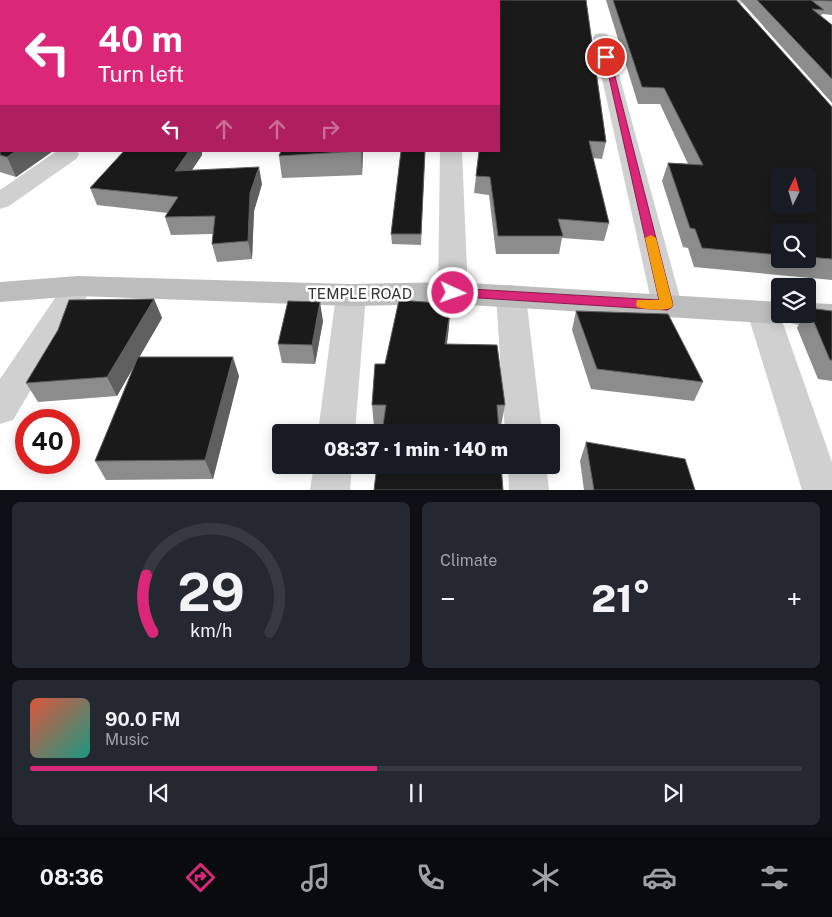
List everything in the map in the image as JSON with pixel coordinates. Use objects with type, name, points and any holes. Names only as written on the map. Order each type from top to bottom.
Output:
[{"type":"street","points":[[733,1],[746,18]]},
{"type":"street","points":[[601,38],[667,305]]},
{"type":"street","points":[[450,152],[453,293]]},
{"type":"street","points":[[0,201],[68,154]]},
{"type":"street","points":[[0,409],[78,286]]},
{"type":"street","name":"TEMPLE ROAD","points":[[0,292],[78,286],[351,295],[453,293],[771,312]]},
{"type":"street","points":[[337,424],[351,295]]},
{"type":"street","points":[[511,296],[523,424]]},
{"type":"street","points":[[816,315],[832,316]]},
{"type":"street","points":[[775,323],[822,490]]},
{"type":"street","points":[[330,490],[331,474]]},
{"type":"street","points":[[528,474],[529,490]]},
{"type":"building","points":[[500,0],[586,0],[606,142],[589,141],[609,223],[558,219],[563,236],[498,236],[490,177],[476,176],[479,152],[500,152]]},
{"type":"building","points":[[613,0],[736,0],[832,107],[832,259],[816,258],[816,223],[771,223],[771,254],[702,248],[695,229],[690,228],[668,163],[703,165],[664,88],[642,87]]},
{"type":"building","points":[[757,0],[811,0],[824,10],[812,9],[832,25],[832,79]]},
{"type":"building","points":[[0,152],[14,152],[7,157],[0,155]]},
{"type":"building","points":[[123,152],[188,152],[175,171],[259,167],[250,193],[248,241],[212,244],[215,216],[165,217],[178,197],[90,188]]},
{"type":"building","points":[[281,152],[345,152],[279,156]]},
{"type":"building","points":[[401,152],[425,152],[421,234],[391,234]]},
{"type":"building","points":[[154,299],[107,377],[26,383],[58,330],[69,300]]},
{"type":"building","points":[[399,300],[451,304],[445,344],[497,345],[505,405],[497,405],[498,424],[383,424],[386,405],[372,405],[375,364],[385,364]]},
{"type":"building","points":[[288,301],[320,302],[312,345],[278,344]]},
{"type":"building","points":[[816,309],[832,311],[832,360],[830,360],[814,323],[816,323]]},
{"type":"building","points":[[576,311],[668,314],[703,382],[597,369]]},
{"type":"building","points":[[138,357],[233,357],[205,460],[95,461]]},
{"type":"building","points":[[586,442],[685,459],[695,490],[594,490]]},
{"type":"building","points":[[376,474],[502,474],[503,490],[374,490]]},
{"type":"slow traffic","points":[[642,304],[667,305],[651,238]]},
{"type":"route","points":[[453,293],[667,305],[606,57]]}]
